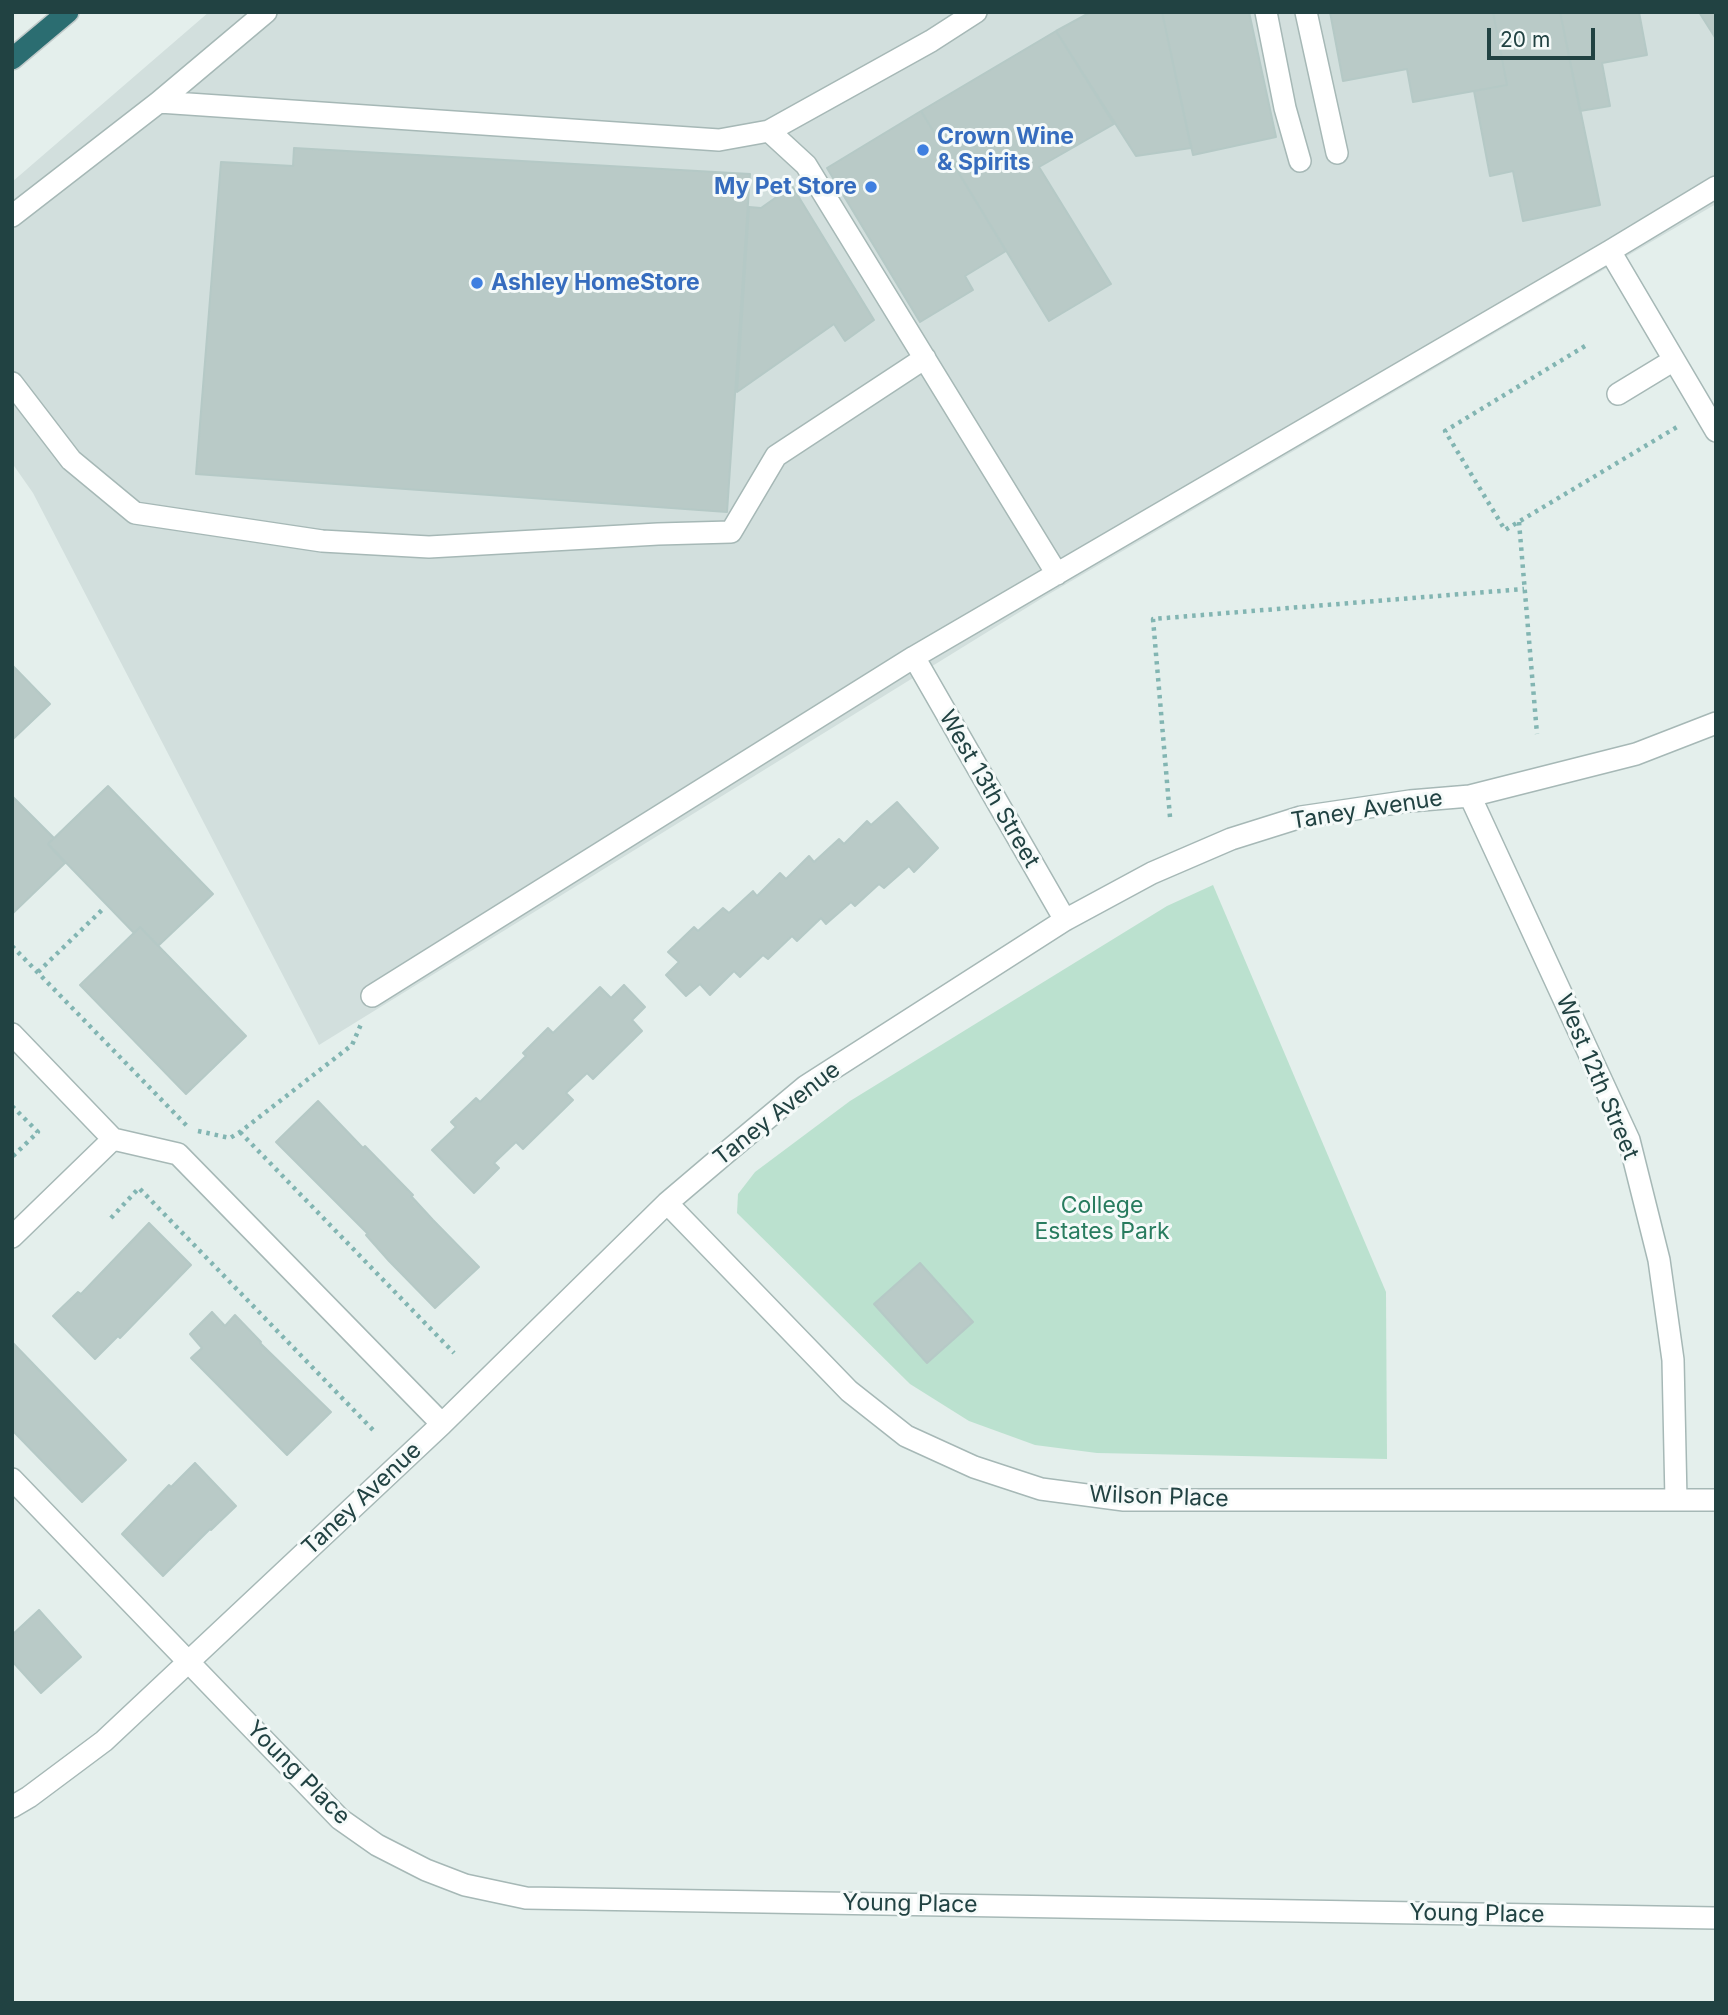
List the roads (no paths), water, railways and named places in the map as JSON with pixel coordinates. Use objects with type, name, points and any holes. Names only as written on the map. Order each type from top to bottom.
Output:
[{"type":"highway","points":[[12,59],[68,12]]},
{"type":"street","points":[[12,216],[159,102],[266,12]]},
{"type":"street","points":[[159,102],[719,140],[769,131],[931,41],[976,12]]},
{"type":"street","points":[[1266,12],[1285,108],[1300,161]]},
{"type":"street","points":[[1306,12],[1337,153]]},
{"type":"street","points":[[769,131],[806,165],[1057,574]]},
{"type":"street","points":[[372,996],[914,657],[1716,187]]},
{"type":"street","points":[[1610,251],[1716,431]]},
{"type":"street","points":[[12,383],[71,460],[135,513],[321,541],[429,547],[732,532],[775,456],[925,358]]},
{"type":"street","points":[[1618,394],[1674,360]]},
{"type":"street","name":"West 13th Street","points":[[914,657],[1065,920]]},
{"type":"street","name":"Taney Avenue","points":[[12,1807],[104,1741],[189,1663],[442,1424],[667,1203],[806,1086],[1065,920],[1163,868],[1231,839],[1301,817],[1410,801],[1470,796],[1636,754],[1716,723]]},
{"type":"street","name":"West 12th Street","points":[[1470,796],[1629,1140],[1659,1260],[1673,1360],[1676,1500]]},
{"type":"street","points":[[12,1034],[113,1139],[178,1154],[442,1424]]},
{"type":"street","points":[[12,1237],[113,1139]]},
{"type":"street","name":"Wilson Place","points":[[667,1203],[849,1391],[906,1436],[974,1467],[1041,1489],[1124,1500],[1716,1500]]},
{"type":"street","name":"Young Place","points":[[12,1479],[340,1819],[377,1845],[426,1870],[465,1885],[526,1898],[1716,1918]]},
{"type":"place","name":"Crown Wine & Spirits","points":[[923,150]]},
{"type":"place","name":"My Pet Store","points":[[871,187]]},
{"type":"place","name":"Ashley HomeStore","points":[[477,283]]},
{"type":"park label","name":"College Estates Park","points":[[1102,1219]]}]
